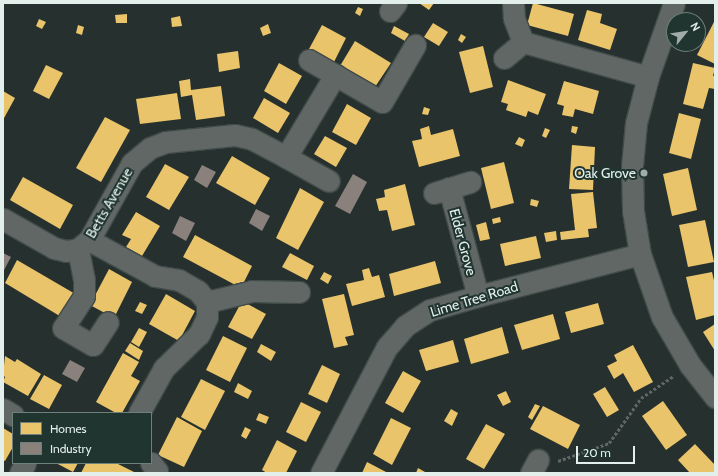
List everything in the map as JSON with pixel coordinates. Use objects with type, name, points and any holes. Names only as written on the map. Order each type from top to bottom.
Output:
[{"type":"street","points":[[674,3],[648,77],[636,123],[632,166],[633,211],[640,254],[648,284],[662,317],[690,365],[715,397]]},
{"type":"street","points":[[513,10],[523,42]]},
{"type":"street","points":[[523,42],[648,77]]},
{"type":"street","points":[[504,58],[523,42]]},
{"type":"street","points":[[309,60],[382,102],[415,45]]},
{"type":"street","points":[[286,157],[335,75]]},
{"type":"street","name":"Betts Avenue","points":[[3,220],[54,248],[66,251],[84,244],[132,163],[157,145],[235,135],[252,139],[329,181]]},
{"type":"street","name":"Elder Grove","points":[[470,182],[442,190],[478,296]]},
{"type":"street","points":[[108,322],[93,345],[63,328],[84,296],[84,244],[155,276],[179,280],[198,291],[207,302],[208,317],[199,334],[164,368],[140,412]]},
{"type":"street","name":"Lime Tree Road","points":[[321,473],[387,347],[405,326],[430,310],[640,254]]},
{"type":"street","points":[[207,302],[252,291],[299,292]]},
{"type":"street","points":[[3,409],[12,414]]},
{"type":"street","points":[[20,473],[24,464]]},
{"type":"street","points":[[152,464],[157,471],[156,473]]},
{"type":"path","points":[[534,467],[560,462],[609,443],[641,398],[690,365]]},
{"type":"building: Homes","points":[[419,3],[434,3],[429,10]]},
{"type":"building: Homes","points":[[533,3],[574,14],[568,36],[527,25]]},
{"type":"building: Homes","points":[[358,7],[363,9],[360,16],[355,13]]},
{"type":"building: Homes","points":[[587,10],[602,14],[600,23],[617,29],[610,50],[578,40]]},
{"type":"building: Homes","points":[[127,14],[127,23],[116,23],[115,15]]},
{"type":"building: Homes","points":[[180,16],[182,26],[172,27],[171,18]]},
{"type":"building: Homes","points":[[39,19],[46,22],[42,29],[36,26]]},
{"type":"building: Homes","points":[[715,20],[715,64],[697,55],[699,52],[706,52],[706,38]]},
{"type":"building: Homes","points":[[433,23],[448,32],[439,46],[424,37]]},
{"type":"building: Homes","points":[[268,24],[271,33],[263,36],[260,28]]},
{"type":"building: Homes","points":[[78,25],[84,27],[82,35],[76,33]]},
{"type":"building: Homes","points":[[322,25],[346,38],[334,62],[309,49]]},
{"type":"building: Homes","points":[[394,26],[409,34],[405,41],[391,33]]},
{"type":"building: Homes","points":[[461,34],[466,37],[462,43],[458,40]]},
{"type":"building: Homes","points":[[355,41],[391,63],[375,87],[340,66]]},
{"type":"building: Homes","points":[[483,46],[493,87],[470,93],[459,52]]},
{"type":"building: Homes","points":[[238,51],[240,68],[219,72],[217,54]]},
{"type":"building: Homes","points":[[279,63],[302,76],[286,104],[264,91]]},
{"type":"building: Homes","points":[[693,63],[715,68],[713,76],[715,76],[715,89],[709,88],[703,109],[683,104]]},
{"type":"building: Homes","points":[[46,65],[63,73],[49,99],[33,91]]},
{"type":"building: Homes","points":[[190,79],[191,90],[221,86],[225,116],[196,120],[192,95],[181,97],[179,81]]},
{"type":"building: Homes","points":[[508,80],[546,94],[538,115],[528,111],[526,117],[506,110],[508,104],[501,102]]},
{"type":"building: Homes","points":[[564,81],[599,91],[593,114],[575,109],[573,117],[562,115],[564,106],[557,104]]},
{"type":"building: Homes","points":[[3,91],[15,98],[3,120]]},
{"type":"building: Homes","points":[[177,93],[181,119],[140,124],[136,99]]},
{"type":"building: Homes","points":[[264,98],[290,113],[278,133],[253,118]]},
{"type":"building: Homes","points":[[347,104],[371,118],[356,145],[332,132]]},
{"type":"building: Homes","points":[[424,107],[430,109],[428,115],[422,114]]},
{"type":"building: Homes","points":[[679,113],[701,119],[691,159],[669,153]]},
{"type":"building: Homes","points":[[105,117],[130,130],[101,182],[76,168]]},
{"type":"building: Homes","points":[[429,126],[431,135],[453,129],[460,156],[419,167],[412,141],[422,139],[420,129]]},
{"type":"building: Homes","points":[[572,126],[578,127],[576,134],[571,132]]},
{"type":"building: Homes","points":[[545,128],[550,130],[546,138],[542,136]]},
{"type":"building: Homes","points":[[325,136],[347,148],[336,167],[314,154]]},
{"type":"building: Homes","points":[[519,137],[525,140],[522,147],[515,144]]},
{"type":"building: Homes","points":[[572,145],[595,147],[593,190],[569,189]]},
{"type":"building: Homes","points":[[232,156],[270,178],[255,205],[216,183]]},
{"type":"building: Homes","points":[[504,162],[514,203],[491,209],[481,168]]},
{"type":"building: Homes","points":[[165,164],[189,177],[169,210],[146,197]]},
{"type":"building: Homes","points":[[688,168],[697,210],[672,216],[663,174]]},
{"type":"building: Homes","points":[[23,177],[73,205],[60,229],[10,200]]},
{"type":"building: Homes","points":[[405,184],[415,225],[392,231],[387,210],[379,211],[376,199],[385,197],[384,190]]},
{"type":"building: Homes","points":[[300,188],[324,202],[298,250],[276,238]]},
{"type":"building: Homes","points":[[593,192],[597,228],[588,229],[589,237],[561,240],[560,232],[575,230],[571,194]]},
{"type":"building: Homes","points":[[531,199],[539,201],[537,207],[530,205]]},
{"type":"building: Homes","points":[[136,212],[160,226],[142,256],[126,247],[131,239],[122,235]]},
{"type":"building: Homes","points":[[500,217],[501,222],[493,224],[492,219]]},
{"type":"building: Homes","points":[[705,220],[714,262],[688,267],[679,225]]},
{"type":"building: Homes","points":[[486,222],[490,239],[480,241],[476,225]]},
{"type":"building: Homes","points":[[556,231],[557,240],[546,242],[544,233]]},
{"type":"building: Homes","points":[[195,235],[252,266],[241,288],[183,257]]},
{"type":"building: Homes","points":[[536,236],[541,258],[505,266],[500,244]]},
{"type":"building: Homes","points":[[290,253],[314,266],[307,280],[282,267]]},
{"type":"building: Homes","points":[[17,260],[77,295],[63,318],[5,283]]},
{"type":"building: Homes","points":[[435,261],[441,283],[394,296],[389,274]]},
{"type":"building: Homes","points":[[369,268],[372,277],[379,275],[385,297],[352,306],[346,284],[364,280],[362,270]]},
{"type":"building: Homes","points":[[109,269],[132,282],[114,318],[90,305]]},
{"type":"building: Homes","points":[[324,272],[332,276],[328,284],[320,279]]},
{"type":"building: Homes","points":[[712,272],[715,285],[715,315],[696,320],[686,277]]},
{"type":"building: Homes","points":[[166,294],[195,311],[179,341],[149,324]]},
{"type":"building: Homes","points":[[344,294],[354,335],[345,337],[348,345],[334,348],[322,299]]},
{"type":"building: Homes","points":[[242,301],[266,314],[252,339],[228,327]]},
{"type":"building: Homes","points":[[140,302],[147,305],[142,314],[135,311]]},
{"type":"building: Homes","points":[[598,303],[604,324],[571,333],[565,312]]},
{"type":"building: Homes","points":[[553,314],[560,339],[522,350],[514,325]]},
{"type":"building: Homes","points":[[715,324],[715,351],[703,332]]},
{"type":"building: Homes","points":[[502,327],[509,353],[471,364],[464,339]]},
{"type":"building: Homes","points":[[139,328],[147,332],[139,347],[131,342]]},
{"type":"building: Homes","points":[[223,336],[247,348],[230,382],[206,370]]},
{"type":"building: Homes","points":[[453,340],[459,362],[426,371],[419,350]]},
{"type":"building: Homes","points":[[130,343],[143,351],[139,360],[125,351]]},
{"type":"building: Homes","points":[[261,344],[276,352],[271,361],[257,352]]},
{"type":"building: Homes","points":[[633,345],[653,382],[634,392],[623,373],[614,379],[607,366],[617,361],[614,355]]},
{"type":"building: Homes","points":[[123,353],[139,362],[131,376],[140,381],[123,412],[114,412],[96,402]]},
{"type":"building: Homes","points":[[5,356],[15,362],[17,359],[41,374],[28,396],[3,382],[5,377],[3,375]]},
{"type":"building: Homes","points":[[322,365],[340,374],[327,403],[308,394]]},
{"type":"building: Homes","points":[[403,371],[421,381],[403,413],[385,403]]},
{"type":"building: Homes","points":[[44,375],[62,385],[49,409],[30,399]]},
{"type":"building: Homes","points":[[201,379],[225,391],[205,430],[181,417]]},
{"type":"building: Homes","points":[[238,383],[252,391],[248,399],[234,392]]},
{"type":"building: Homes","points":[[605,387],[619,410],[607,417],[593,394]]},
{"type":"building: Homes","points":[[506,391],[511,402],[503,406],[497,395]]},
{"type":"building: Homes","points":[[663,401],[687,435],[666,450],[642,416]]},
{"type":"building: Homes","points":[[301,402],[321,412],[306,442],[286,432]]},
{"type":"building: Homes","points":[[535,404],[540,406],[532,420],[528,417]]},
{"type":"building: Homes","points":[[543,406],[580,425],[568,449],[530,429]]},
{"type":"building: Homes","points":[[451,409],[458,413],[452,426],[444,421]]},
{"type":"building: Homes","points":[[259,413],[269,417],[266,424],[256,420]]},
{"type":"building: Homes","points":[[177,417],[202,431],[184,467],[158,455]]},
{"type":"building: Homes","points":[[391,418],[411,428],[392,465],[373,454]]},
{"type":"building: Homes","points":[[486,424],[505,434],[484,469],[466,459]]},
{"type":"building: Homes","points":[[245,427],[251,430],[246,439],[241,436]]},
{"type":"building: Homes","points":[[3,428],[12,433],[12,449],[5,461],[3,460]]},
{"type":"building: Homes","points":[[277,440],[297,451],[286,473],[267,473],[262,470]]},
{"type":"building: Homes","points":[[695,444],[715,465],[715,473],[690,473],[678,460]]},
{"type":"building: Homes","points":[[367,462],[388,473],[362,473]]},
{"type":"building: Homes","points":[[58,464],[77,464],[73,472]]},
{"type":"building: Homes","points":[[86,464],[118,464],[136,473],[81,473]]},
{"type":"building: Homes","points":[[418,468],[425,472],[416,473]]},
{"type":"building: Industry","points":[[202,165],[216,172],[207,188],[194,180]]},
{"type":"building: Industry","points":[[353,174],[367,182],[350,214],[335,206]]},
{"type":"building: Industry","points":[[256,209],[270,216],[262,231],[249,223]]},
{"type":"building: Industry","points":[[180,216],[195,223],[186,241],[172,233]]},
{"type":"building: Industry","points":[[3,253],[11,257],[3,272]]},
{"type":"building: Industry","points":[[70,360],[85,368],[77,382],[62,374]]},
{"type":"place","name":"Oak Grove","points":[[644,173]]}]
